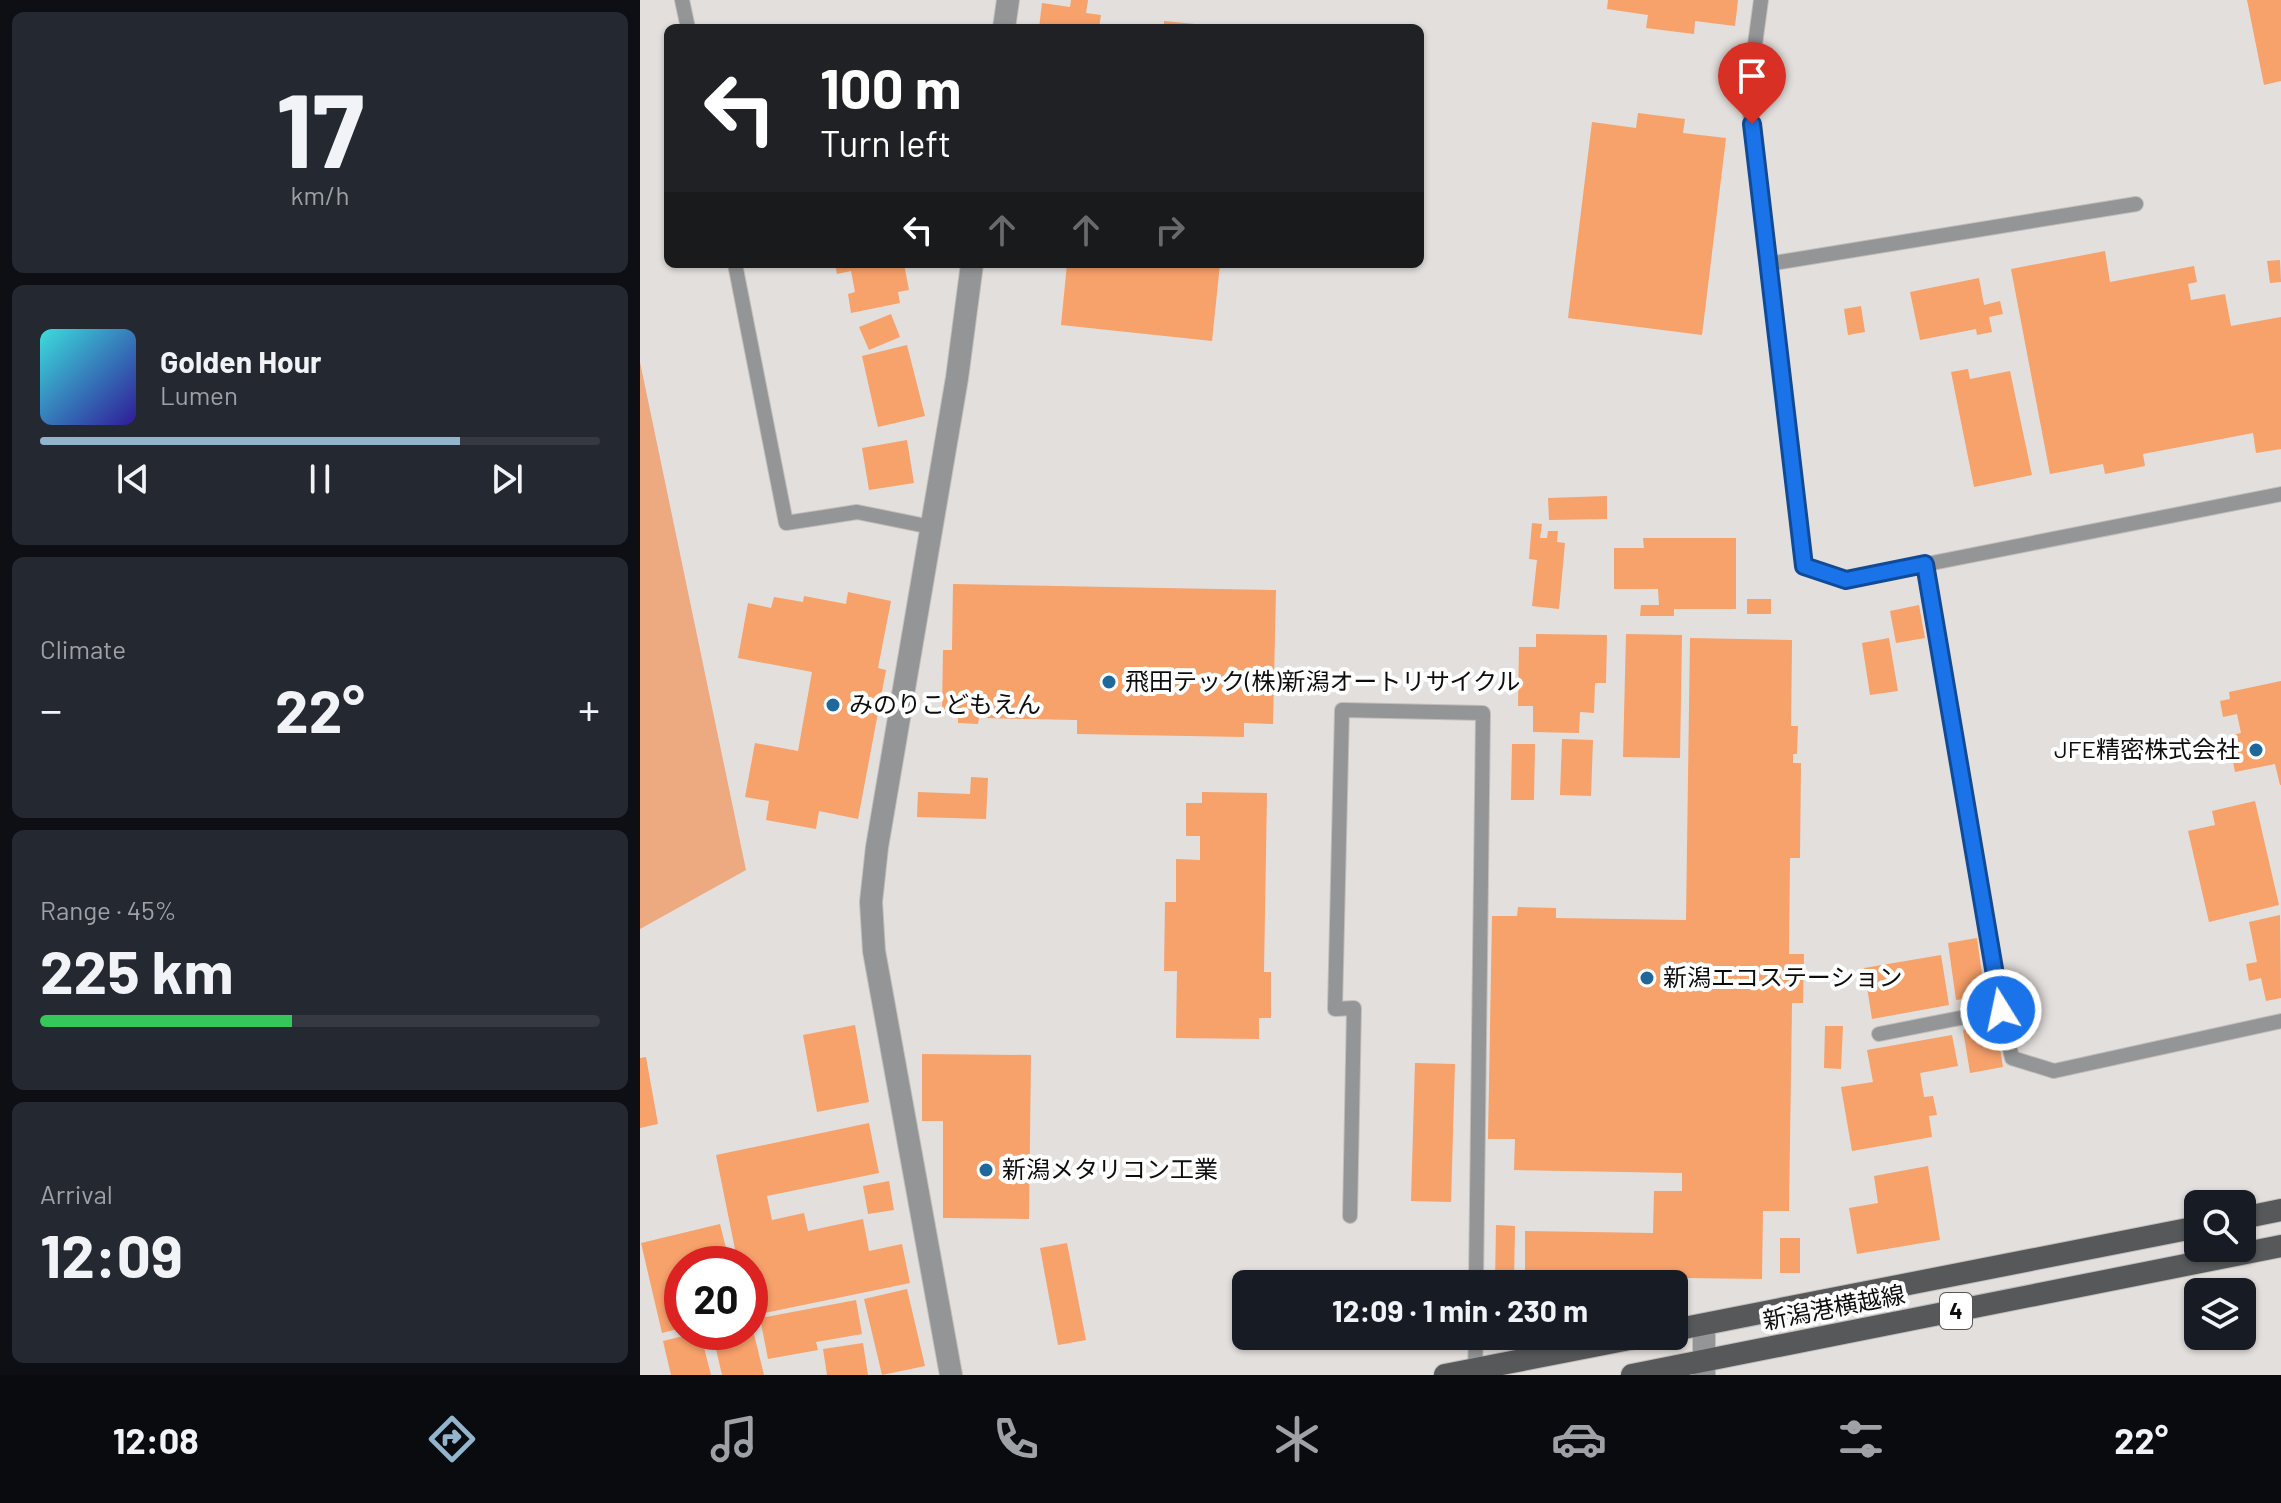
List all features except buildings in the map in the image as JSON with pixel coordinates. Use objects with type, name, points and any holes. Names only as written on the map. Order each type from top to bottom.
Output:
[{"type":"main road","points":[[2256,1215],[2281,1210]]},
{"type":"main road","name":"新潟港横越線","points":[[1688,1328],[2184,1230]]},
{"type":"main road","name":"新潟港横越線","points":[[1632,1375],[1704,1368],[2281,1246]]},
{"type":"main road","points":[[1445,1375],[1573,1350]]},
{"type":"street","points":[[1005,24],[1008,0]]},
{"type":"street","points":[[951,1375],[874,951],[871,902],[877,847],[957,378],[971,268]]},
{"type":"street","points":[[1704,1325],[1704,1368]]},
{"type":"lane","points":[[682,0],[687,24]]},
{"type":"lane","points":[[1761,0],[1748,96],[1804,566],[1846,580],[2281,494]]},
{"type":"lane","points":[[1768,264],[2136,204]]},
{"type":"lane","points":[[736,268],[786,523],[857,512],[931,527]]},
{"type":"lane","points":[[1925,564],[2001,1010],[2012,1058],[2054,1071],[2281,1021]]},
{"type":"lane","points":[[1350,1216],[1354,1008],[1335,1009],[1342,710],[1483,713],[1476,1270]]},
{"type":"lane","points":[[1879,1034],[2001,1010]]},
{"type":"lane","points":[[1475,1369],[1476,1350]]},
{"type":"shaded area","points":[[640,362],[746,870],[640,929]]},
{"type":"place","name":"飛田テック(株)新潟オートリサイクル","points":[[1109,682]]},
{"type":"place","name":"みのりこどもえん","points":[[833,705]]},
{"type":"place","name":"JFE精密株式会社","points":[[2256,750]]},
{"type":"place","name":"新潟エコステーション","points":[[1647,978]]},
{"type":"place","name":"新潟メタリコン工業","points":[[986,1170]]},
{"type":"route","points":[[1752,124],[1804,566],[1846,580],[1925,564],[2001,1010]]}]
